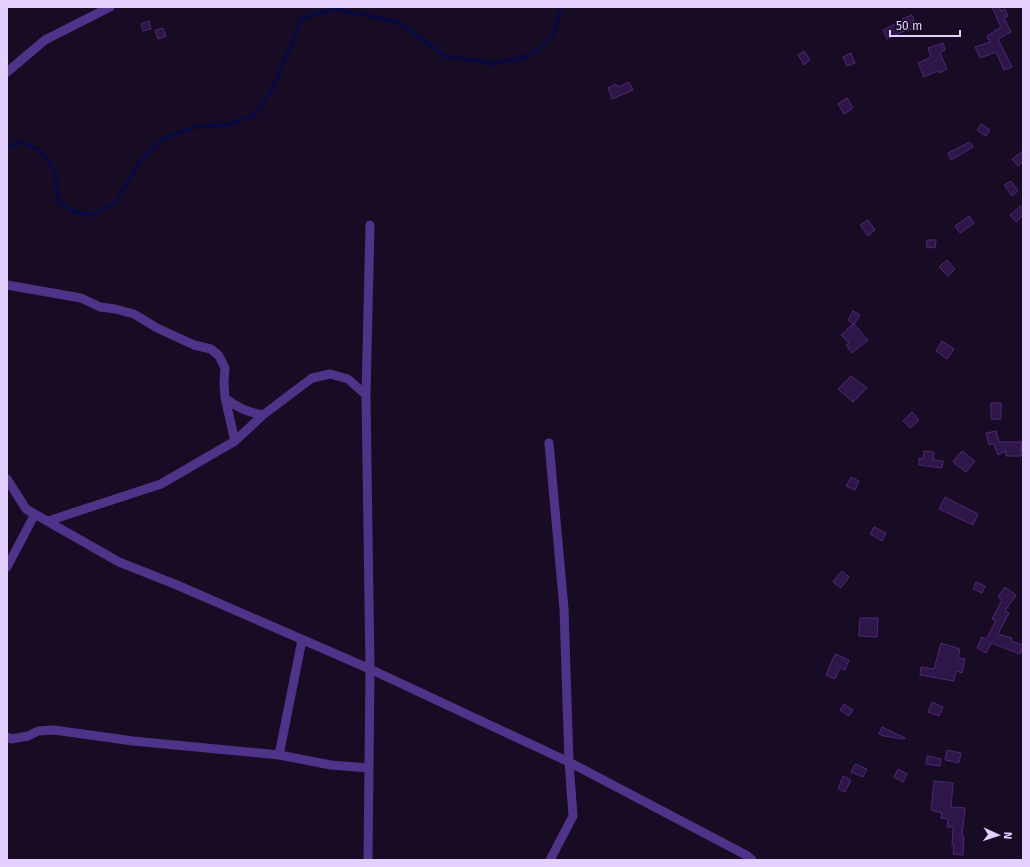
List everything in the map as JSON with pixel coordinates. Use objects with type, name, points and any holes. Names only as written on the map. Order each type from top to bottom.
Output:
[{"type":"street","points":[[7,72],[44,40],[110,7]]},
{"type":"street","points":[[368,860],[370,669],[366,396],[370,225]]},
{"type":"street","points":[[7,285],[81,298],[100,307],[134,314],[157,328],[194,345],[211,349],[219,356],[225,368],[225,398],[234,441]]},
{"type":"street","points":[[48,522],[161,484],[234,441],[263,415],[312,378],[330,374],[348,380],[366,396]]},
{"type":"street","points":[[225,398],[235,406],[249,413],[263,415]]},
{"type":"street","points":[[549,443],[564,609],[569,762],[573,816],[550,860]]},
{"type":"street","points":[[7,479],[26,509],[119,562],[370,669],[569,762],[746,855],[752,860]]},
{"type":"street","points":[[7,567],[35,514]]},
{"type":"street","points":[[280,754],[302,640]]},
{"type":"street","points":[[7,737],[11,739],[28,736],[38,731],[54,730],[133,741],[280,754],[330,765],[369,768]]},
{"type":"building","points":[[992,7],[999,7],[1001,11],[1005,9],[1008,16],[1004,18],[1011,32],[998,39],[1012,67],[1004,70],[996,52],[980,58],[975,47],[990,42],[987,36],[1001,27]]},
{"type":"building","points":[[912,15],[917,27],[907,31],[906,30],[887,39],[883,30]]},
{"type":"building","points":[[149,21],[151,29],[143,31],[141,24]]},
{"type":"building","points":[[163,28],[166,36],[158,39],[155,30]]},
{"type":"building","points":[[943,43],[945,50],[940,53],[947,69],[924,77],[918,63],[931,57],[928,48]]},
{"type":"building","points":[[804,51],[810,60],[804,65],[798,55]]},
{"type":"building","points":[[851,53],[855,63],[847,66],[843,57]]},
{"type":"building","points":[[629,82],[633,90],[612,99],[608,88],[616,84],[618,87]]},
{"type":"building","points":[[847,98],[853,108],[844,114],[838,104]]},
{"type":"building","points":[[981,124],[990,130],[986,136],[977,130]]},
{"type":"building","points":[[970,142],[973,147],[951,160],[948,153]]},
{"type":"building","points":[[1023,151],[1023,162],[1018,166],[1012,159]]},
{"type":"building","points":[[1011,181],[1018,191],[1012,196],[1004,185]]},
{"type":"building","points":[[1023,204],[1023,215],[1016,222],[1010,215]]},
{"type":"building","points":[[969,216],[974,223],[960,233],[955,226]]},
{"type":"building","points":[[868,220],[875,230],[868,236],[860,225]]},
{"type":"building","points":[[927,240],[936,240],[935,248],[926,247]]},
{"type":"building","points":[[947,260],[955,269],[948,276],[939,267]]},
{"type":"building","points":[[853,311],[860,315],[854,324],[868,340],[852,353],[846,345],[849,343],[841,335],[853,324],[848,320]]},
{"type":"building","points":[[942,341],[954,349],[947,359],[936,351]]},
{"type":"building","points":[[851,376],[867,388],[853,402],[838,389]]},
{"type":"building","points":[[991,403],[1001,403],[1001,419],[991,419]]},
{"type":"building","points":[[912,412],[919,420],[910,428],[903,421]]},
{"type":"building","points":[[996,431],[999,442],[1022,442],[1021,456],[1006,456],[1006,451],[998,455],[994,444],[989,445],[986,433]]},
{"type":"building","points":[[924,451],[934,452],[933,460],[943,461],[942,468],[919,465],[919,458],[923,459]]},
{"type":"building","points":[[962,451],[975,461],[966,472],[953,462]]},
{"type":"building","points":[[851,477],[859,481],[855,490],[846,486]]},
{"type":"building","points":[[945,497],[978,514],[973,525],[939,509]]},
{"type":"building","points":[[874,527],[886,533],[882,541],[870,534]]},
{"type":"building","points":[[842,571],[849,577],[841,588],[833,582]]},
{"type":"building","points":[[976,582],[985,586],[982,593],[973,589]]},
{"type":"building","points":[[1005,587],[1016,595],[1005,611],[1009,613],[998,634],[1012,638],[1011,641],[1023,645],[1020,654],[991,643],[986,653],[977,648],[982,637],[986,639],[996,621],[992,619],[1002,600],[998,597]]},
{"type":"building","points":[[860,618],[878,618],[877,637],[859,636]]},
{"type":"building","points":[[941,643],[960,649],[958,658],[965,659],[962,673],[956,671],[954,681],[920,675],[921,667],[934,669]]},
{"type":"building","points":[[835,654],[849,660],[845,670],[840,668],[835,679],[826,675]]},
{"type":"building","points":[[932,702],[943,707],[939,716],[928,712]]},
{"type":"building","points":[[844,704],[853,710],[849,716],[840,710]]},
{"type":"building","points":[[882,727],[905,738],[884,736],[879,734]]},
{"type":"building","points":[[947,750],[961,753],[959,763],[945,760]]},
{"type":"building","points":[[927,756],[941,759],[940,766],[926,764]]},
{"type":"building","points":[[855,764],[867,769],[863,777],[851,772]]},
{"type":"building","points":[[898,769],[907,774],[903,782],[894,777]]},
{"type":"building","points":[[843,776],[851,780],[845,792],[838,789]]},
{"type":"building","points":[[934,781],[953,783],[951,807],[965,808],[962,836],[964,836],[963,855],[953,854],[953,827],[947,827],[948,819],[941,818],[942,813],[931,810]]},
{"type":"waterway","points":[[7,147],[22,142],[40,150],[55,171],[58,201],[73,211],[92,215],[114,204],[141,160],[163,139],[194,127],[227,125],[254,115],[272,90],[302,18],[335,9],[398,22],[445,56],[495,64],[532,55],[553,35],[561,7]]}]
